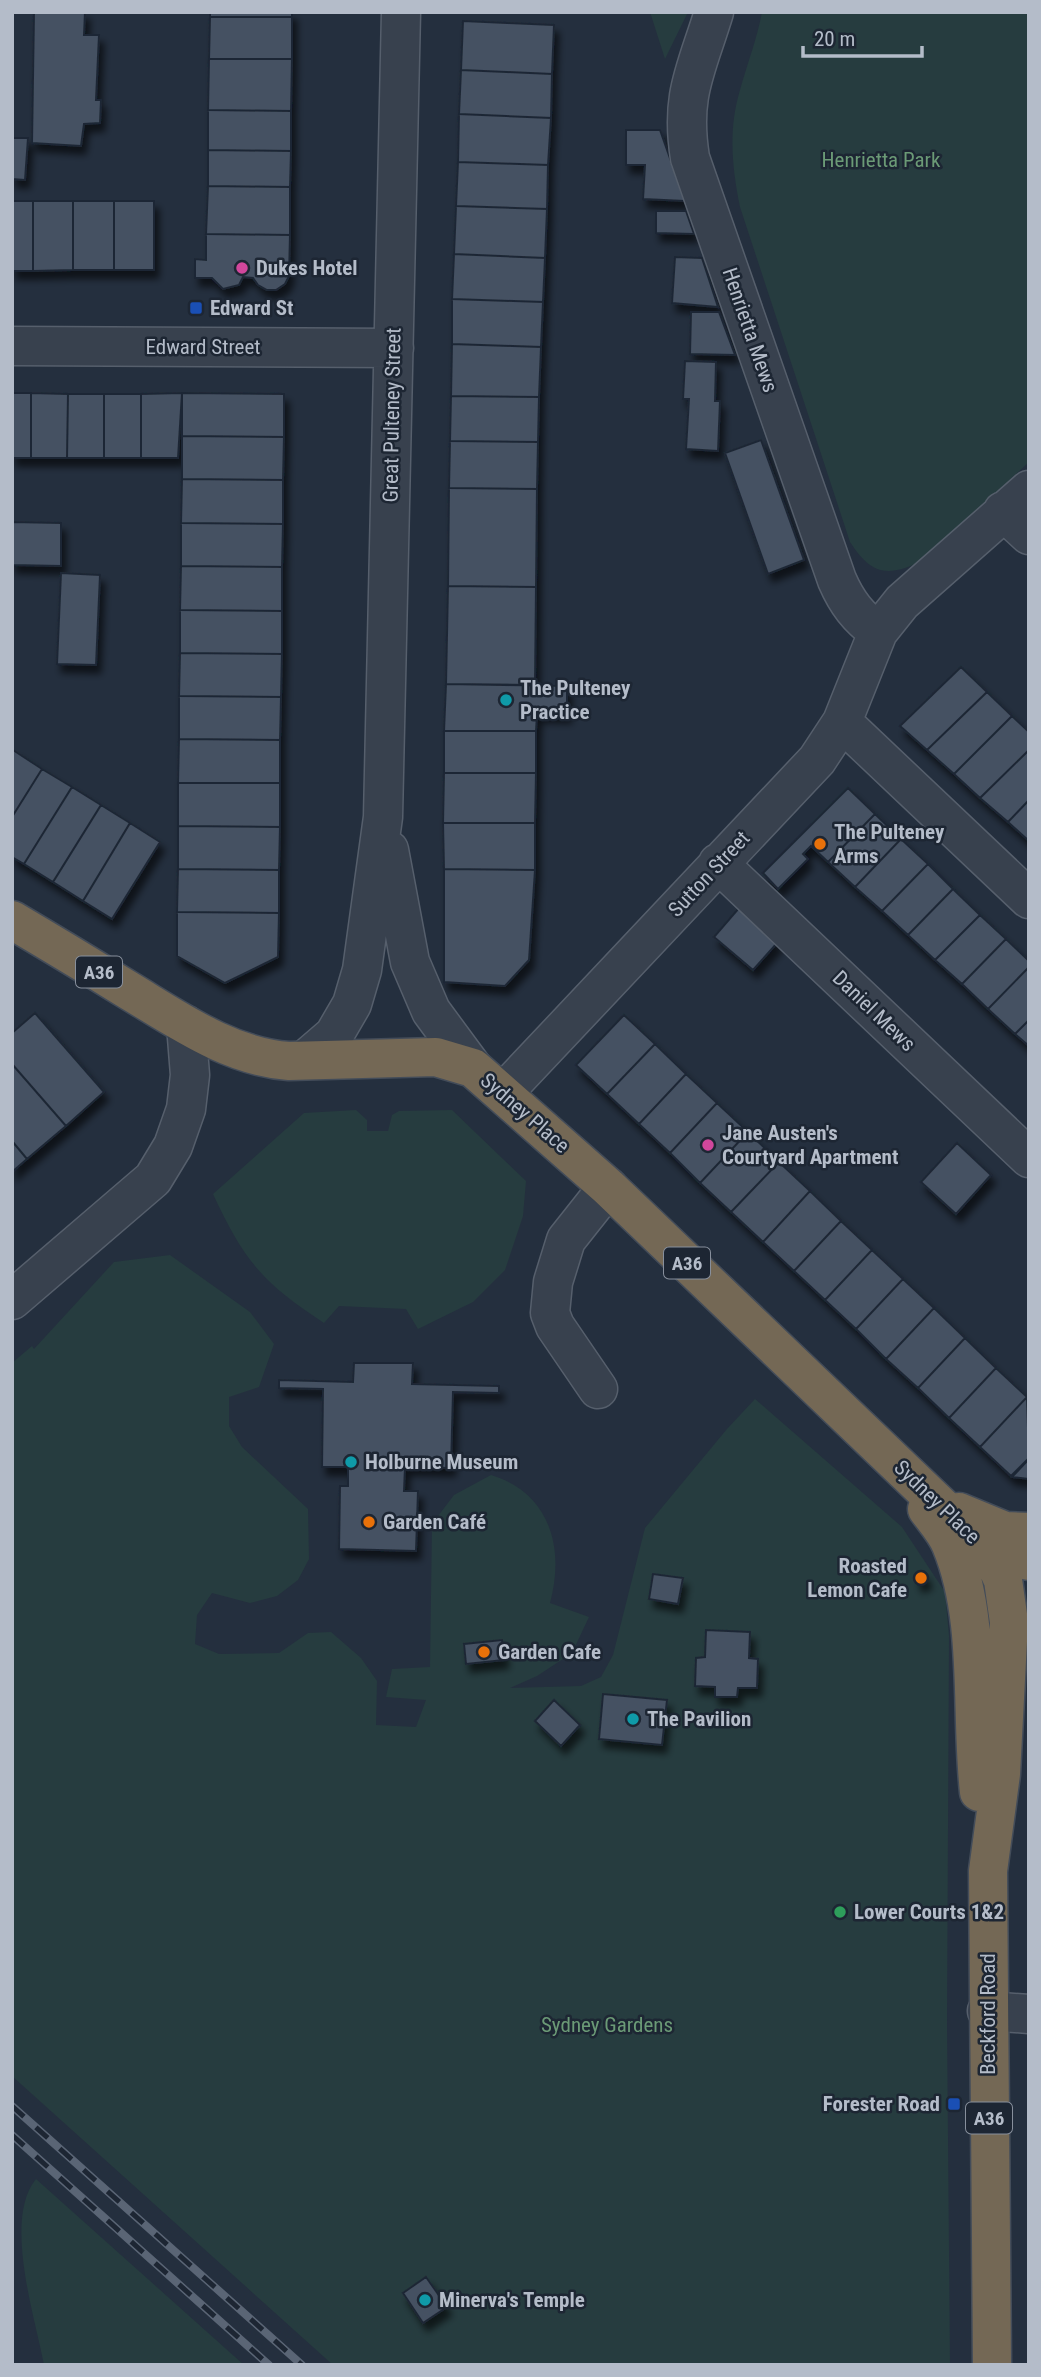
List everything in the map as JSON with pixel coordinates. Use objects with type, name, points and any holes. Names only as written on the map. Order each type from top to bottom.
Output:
[{"type":"highway","name":"A36","points":[[12,920],[186,1025]]},
{"type":"highway","name":"Sydney Place","points":[[186,1025],[244,1053],[266,1059],[436,1057],[473,1068],[504,1092],[608,1187],[897,1464],[942,1503],[991,1554],[1003,1580],[1009,1622]]},
{"type":"highway","name":"A36","points":[[897,1464],[950,1543],[963,1581],[973,1671],[978,1782],[988,1871]]},
{"type":"highway","name":"A36","points":[[942,1503],[1005,1531],[1029,1532]]},
{"type":"highway","points":[[950,1543],[1029,1561]]},
{"type":"highway","name":"A36","points":[[1009,1622],[1029,1580]]},
{"type":"highway","name":"Beckford Road","points":[[992,2365],[987,2011],[988,1871],[1001,1774],[1009,1622]]},
{"type":"highway","name":"A36","points":[[1001,1774],[1029,1704]]},
{"type":"street","name":"Great Pulteney Street","points":[[305,1060],[334,1034],[352,1004],[362,971],[383,817],[401,12]]},
{"type":"street","name":"Henrietta Mews","points":[[714,12],[687,96],[685,125],[690,158],[837,580],[847,602],[860,619],[878,632]]},
{"type":"street","name":"Edward Street","points":[[12,346],[394,348]]},
{"type":"street","name":"Sutton Street","points":[[504,1092],[817,760],[842,722],[878,632],[902,602],[1020,512]]},
{"type":"street","points":[[842,722],[1029,899]]},
{"type":"street","name":"Great Pulteney Street","points":[[383,817],[411,962],[431,1012],[473,1068]]},
{"type":"street","name":"Daniel Mews","points":[[719,863],[1029,1158]]},
{"type":"street","points":[[12,1300],[153,1179],[173,1146],[186,1108],[191,1075],[186,1025]]},
{"type":"street","points":[[598,1389],[555,1326],[550,1313],[553,1282],[566,1240],[608,1187]]},
{"type":"street","points":[[987,2011],[1029,2014]]},
{"type":"green space","points":[[650,12],[688,12],[665,59]]},
{"type":"green space","name":"Henrietta Park","points":[[762,12],[1029,12],[1029,462],[922,561],[899,570],[880,570],[873,567],[850,542],[740,207],[733,163],[734,120]]},
{"type":"green space","points":[[356,1110],[367,1120],[367,1131],[388,1131],[392,1115],[399,1111],[452,1110],[526,1181],[523,1216],[505,1270],[473,1302],[418,1329],[406,1309],[339,1306],[324,1323],[285,1295],[257,1269],[235,1237],[213,1194],[304,1113]]},
{"type":"green space","name":"Sydney Gardens","points":[[170,1255],[250,1312],[274,1344],[259,1387],[229,1397],[229,1426],[242,1447],[308,1509],[309,1559],[298,1580],[277,1596],[250,1603],[212,1593],[197,1615],[195,1644],[219,1654],[279,1653],[308,1633],[331,1632],[361,1658],[377,1681],[376,1725],[416,1727],[426,1700],[386,1697],[392,1669],[430,1667],[432,1524],[454,1495],[491,1475],[511,1483],[527,1495],[540,1509],[548,1525],[555,1562],[550,1603],[589,1617],[572,1653],[537,1676],[510,1688],[581,1686],[601,1677],[613,1655],[645,1528],[755,1399],[902,1527],[945,1592],[949,1636],[947,2022],[950,2365],[333,2365],[12,2076],[12,1363],[32,1346],[34,1349],[114,1262]]},
{"type":"green space","points":[[36,2179],[244,2365],[44,2365],[24,2269],[22,2243],[22,2218],[27,2197]]},
{"type":"building","points":[[34,12],[85,12],[84,35],[99,35],[96,100],[101,100],[100,123],[84,124],[81,146],[32,143]]},
{"type":"building","points":[[210,12],[292,12],[292,17],[210,17]]},
{"type":"building","points":[[210,17],[292,17],[292,59],[209,59]]},
{"type":"building","points":[[463,21],[554,25],[552,74],[461,70]]},
{"type":"building","points":[[209,59],[292,59],[291,111],[208,110]]},
{"type":"building","points":[[461,70],[552,74],[551,118],[459,114]]},
{"type":"building","points":[[208,110],[291,111],[291,151],[208,150]]},
{"type":"building","points":[[459,114],[551,118],[548,165],[458,162]]},
{"type":"building","points":[[626,130],[660,130],[685,201],[643,199],[645,165],[626,165]]},
{"type":"building","points":[[12,138],[28,138],[25,180],[12,179]]},
{"type":"building","points":[[208,150],[291,151],[290,187],[208,186]]},
{"type":"building","points":[[458,162],[548,165],[547,209],[456,206]]},
{"type":"building","points":[[208,186],[290,187],[290,235],[206,234]]},
{"type":"building","points":[[12,201],[33,201],[33,271],[12,271]]},
{"type":"building","points":[[33,201],[73,201],[73,270],[33,271]]},
{"type":"building","points":[[73,201],[114,201],[114,270],[73,270]]},
{"type":"building","points":[[114,201],[154,201],[154,270],[114,270]]},
{"type":"building","points":[[456,206],[547,209],[545,258],[454,254]]},
{"type":"building","points":[[656,211],[686,211],[694,234],[656,233]]},
{"type":"building","name":"Dukes Hotel","points":[[206,234],[290,235],[289,276],[285,284],[276,290],[267,290],[253,278],[243,277],[239,285],[223,289],[212,278],[195,278],[195,259],[206,260]]},
{"type":"building","points":[[454,254],[545,258],[543,302],[452,299]]},
{"type":"building","points":[[675,257],[702,258],[718,307],[672,303]]},
{"type":"building","points":[[452,299],[543,302],[541,347],[452,344]]},
{"type":"building","points":[[691,312],[719,312],[735,355],[690,354]]},
{"type":"building","points":[[452,344],[541,347],[539,397],[451,396]]},
{"type":"building","points":[[685,361],[716,362],[715,401],[720,401],[718,451],[686,449],[689,399],[683,399]]},
{"type":"building","points":[[12,393],[31,393],[31,458],[12,458]]},
{"type":"building","points":[[31,393],[68,394],[67,458],[31,458]]},
{"type":"building","points":[[182,393],[284,394],[284,437],[182,436]]},
{"type":"building","points":[[182,393],[178,458],[141,458],[141,394]]},
{"type":"building","points":[[68,394],[104,394],[104,458],[67,458]]},
{"type":"building","points":[[104,394],[141,394],[141,458],[104,458]]},
{"type":"building","points":[[451,396],[539,397],[538,442],[450,441]]},
{"type":"building","points":[[182,436],[284,437],[283,480],[182,479]]},
{"type":"building","points":[[761,440],[804,560],[768,574],[725,453]]},
{"type":"building","points":[[450,441],[538,442],[537,489],[449,488]]},
{"type":"building","points":[[182,479],[283,480],[283,524],[181,523]]},
{"type":"building","points":[[449,488],[537,489],[536,587],[448,586]]},
{"type":"building","points":[[12,522],[61,523],[61,566],[12,565]]},
{"type":"building","points":[[181,523],[283,524],[282,567],[181,566]]},
{"type":"building","points":[[181,566],[282,567],[282,611],[180,610]]},
{"type":"building","points":[[61,573],[100,575],[96,665],[57,664]]},
{"type":"building","points":[[448,586],[536,587],[535,685],[446,684]]},
{"type":"building","points":[[180,610],[282,611],[282,654],[180,653]]},
{"type":"building","points":[[180,653],[282,654],[281,697],[179,696]]},
{"type":"building","points":[[961,667],[987,692],[927,750],[900,726]]},
{"type":"building","name":"The Pulteney Practice","points":[[446,684],[567,686],[567,715],[537,714],[536,731],[444,731]]},
{"type":"building","points":[[987,692],[1012,716],[954,774],[927,750]]},
{"type":"building","points":[[179,696],[281,697],[280,740],[179,739]]},
{"type":"building","points":[[1012,716],[1029,732],[1029,750],[980,798],[954,774]]},
{"type":"building","points":[[444,731],[536,731],[536,773],[444,773]]},
{"type":"building","points":[[179,739],[280,740],[280,783],[178,783]]},
{"type":"building","points":[[1029,750],[1029,800],[1008,822],[980,798]]},
{"type":"building","points":[[12,751],[42,769],[12,817]]},
{"type":"building","points":[[42,769],[72,787],[24,864],[12,857],[12,817]]},
{"type":"building","points":[[444,773],[536,773],[535,823],[443,823]]},
{"type":"building","points":[[178,783],[280,783],[280,827],[178,826]]},
{"type":"building","points":[[72,787],[101,805],[53,882],[24,864]]},
{"type":"building","points":[[848,788],[875,814],[828,862],[811,846],[803,854],[808,859],[778,889],[763,873]]},
{"type":"building","points":[[1029,800],[1029,841],[1008,822]]},
{"type":"building","points":[[101,805],[130,823],[83,901],[53,882]]},
{"type":"building","points":[[875,814],[901,839],[855,887],[828,862]]},
{"type":"building","points":[[130,823],[160,842],[112,919],[83,901]]},
{"type":"building","points":[[443,823],[535,823],[535,870],[444,869]]},
{"type":"building","points":[[178,826],[280,827],[279,870],[178,869]]},
{"type":"building","points":[[901,839],[928,864],[882,911],[855,887]]},
{"type":"building","points":[[928,864],[953,889],[908,935],[882,911]]},
{"type":"building","points":[[178,869],[279,870],[279,913],[177,912]]},
{"type":"building","points":[[444,869],[535,870],[529,960],[505,986],[444,982]]},
{"type":"building","points":[[953,889],[980,915],[935,960],[908,935]]},
{"type":"building","points":[[739,908],[778,942],[753,970],[714,937]]},
{"type":"building","points":[[177,912],[279,913],[278,957],[225,983],[177,956]]},
{"type":"building","points":[[980,915],[1006,939],[962,984],[935,960]]},
{"type":"building","points":[[1006,939],[1029,961],[1029,967],[988,1009],[962,984]]},
{"type":"building","points":[[1029,967],[1029,1020],[1015,1034],[988,1009]]},
{"type":"building","points":[[35,1013],[104,1092],[66,1126],[12,1064],[12,1033]]},
{"type":"building","points":[[624,1015],[655,1044],[607,1094],[576,1065]]},
{"type":"building","points":[[1029,1020],[1029,1046],[1015,1034]]},
{"type":"building","points":[[655,1044],[686,1074],[639,1124],[607,1094]]},
{"type":"building","points":[[12,1064],[66,1126],[27,1159],[12,1141]]},
{"type":"building","points":[[686,1074],[717,1103],[670,1153],[639,1124]]},
{"type":"building","points":[[717,1103],[748,1132],[700,1183],[670,1153]]},
{"type":"building","points":[[748,1132],[779,1162],[731,1212],[700,1183]]},
{"type":"building","points":[[12,1141],[27,1159],[12,1172]]},
{"type":"building","points":[[957,1143],[991,1175],[956,1214],[921,1182]]},
{"type":"building","points":[[779,1162],[810,1191],[763,1242],[731,1212]]},
{"type":"building","points":[[810,1191],[841,1221],[794,1271],[763,1242]]},
{"type":"building","points":[[841,1221],[872,1250],[825,1300],[794,1271]]},
{"type":"building","points":[[872,1250],[903,1279],[856,1329],[825,1300]]},
{"type":"building","points":[[903,1279],[934,1308],[886,1359],[856,1329]]},
{"type":"building","points":[[934,1308],[965,1338],[918,1388],[886,1359]]},
{"type":"building","points":[[965,1338],[996,1368],[949,1418],[918,1388]]},
{"type":"building","points":[[354,1363],[413,1363],[412,1384],[499,1386],[499,1393],[453,1392],[451,1468],[405,1467],[404,1491],[418,1491],[416,1551],[339,1549],[340,1486],[348,1486],[348,1467],[322,1467],[323,1389],[279,1388],[279,1380],[353,1382]]},
{"type":"building","points":[[996,1368],[1027,1397],[980,1447],[949,1418]]},
{"type":"building","points":[[1027,1397],[1029,1458],[1011,1476],[980,1447]]},
{"type":"building","points":[[1029,1459],[1029,1479],[1012,1477]]},
{"type":"building","name":"Roasted Lemon Cafe","points":[[924,1572],[927,1581],[918,1584],[915,1575]]},
{"type":"building","points":[[653,1574],[683,1578],[678,1604],[649,1599]]},
{"type":"building","points":[[706,1630],[750,1632],[749,1658],[758,1659],[757,1688],[738,1688],[737,1697],[715,1697],[715,1687],[695,1686],[696,1658],[705,1657]]},
{"type":"building","name":"Garden Cafe","points":[[502,1640],[504,1660],[466,1664],[464,1644]]},
{"type":"building","name":"The Pavilion","points":[[603,1694],[667,1700],[662,1745],[599,1739]]},
{"type":"building","points":[[554,1700],[580,1725],[561,1746],[535,1721]]},
{"type":"building","name":"Minerva's Temple","points":[[426,2277],[447,2307],[423,2323],[403,2293]]},
{"type":"railway","points":[[12,2106],[302,2365]]},
{"type":"railway","points":[[12,2135],[269,2365]]},
{"type":"place","name":"Dukes Hotel","points":[[242,268]]},
{"type":"place","name":"Edward St","points":[[196,308]]},
{"type":"place","name":"The Pulteney Practice","points":[[506,700]]},
{"type":"place","name":"The Pulteney Arms","points":[[820,844]]},
{"type":"place","name":"Jane Austen's Courtyard Apartment","points":[[708,1145]]},
{"type":"place","name":"Holburne Museum","points":[[351,1462]]},
{"type":"place","name":"Garden Café","points":[[369,1522]]},
{"type":"place","name":"Roasted Lemon Cafe","points":[[921,1578]]},
{"type":"place","name":"Garden Cafe","points":[[484,1652]]},
{"type":"place","name":"The Pavilion","points":[[633,1719]]},
{"type":"place","name":"Lower Courts 1&2","points":[[840,1912]]},
{"type":"place","name":"Forester Road","points":[[954,2104]]},
{"type":"place","name":"Minerva's Temple","points":[[425,2300]]}]
